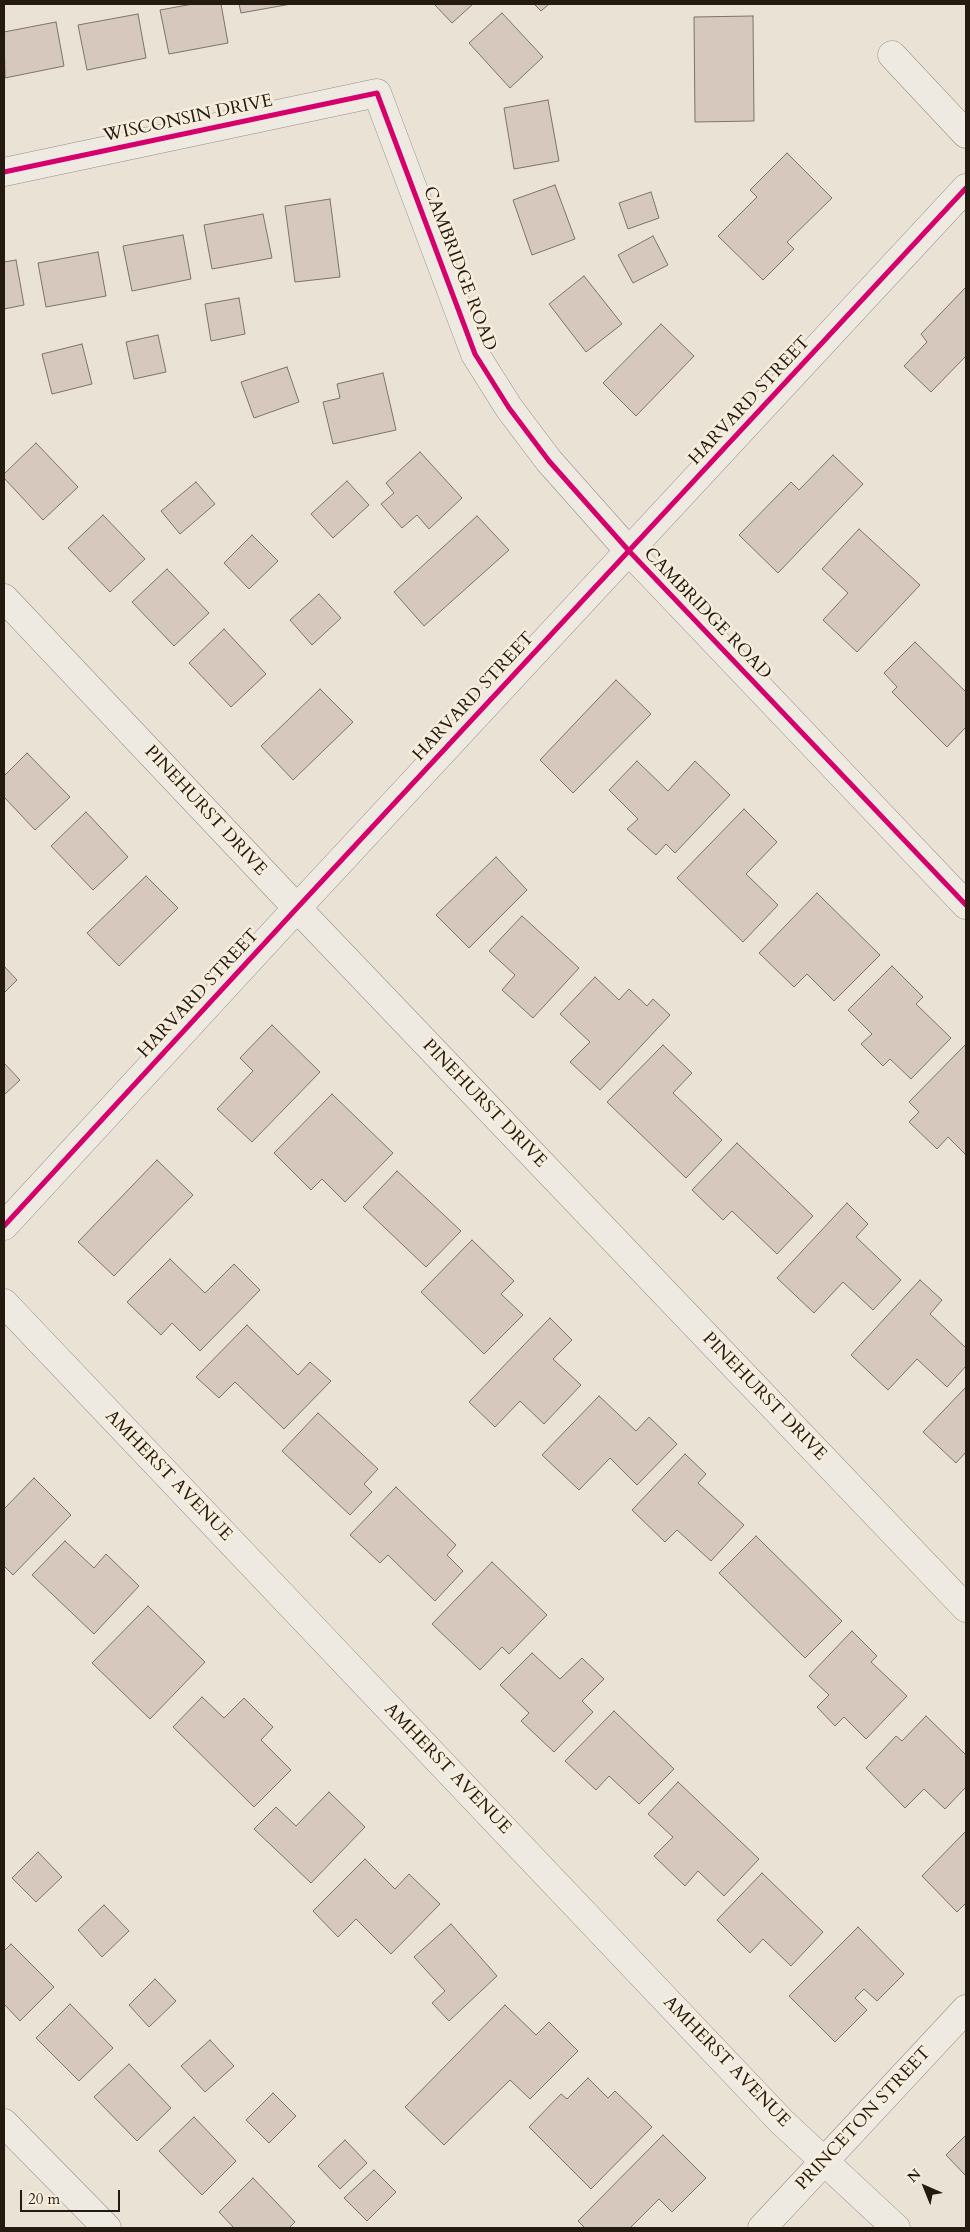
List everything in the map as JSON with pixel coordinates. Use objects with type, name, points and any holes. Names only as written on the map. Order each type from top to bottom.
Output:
[{"type":"street","points":[[892,55],[966,134]]},
{"type":"street","name":"WISCONSIN DRIVE","points":[[4,172],[377,93]]},
{"type":"street","name":"CAMBRIDGE ROAD","points":[[377,93],[475,354],[509,408],[549,461],[629,552],[966,905]]},
{"type":"street","name":"HARVARD STREET","points":[[4,1226],[296,908],[966,188]]},
{"type":"street","name":"PINEHURST DRIVE","points":[[4,598],[296,908],[966,1608]]},
{"type":"street","name":"AMHERST AVENUE","points":[[4,1304],[782,2122],[896,2228]]},
{"type":"street","name":"PRINCETON STREET","points":[[762,2228],[966,2009]]},
{"type":"street","points":[[4,2123],[107,2228]]},
{"type":"building","points":[[193,4],[221,4],[228,43],[169,54],[160,10]]},
{"type":"building","points":[[239,4],[291,4],[241,13]]},
{"type":"building","points":[[434,4],[473,4],[452,23]]},
{"type":"building","points":[[534,4],[549,4],[541,11]]},
{"type":"building","points":[[502,13],[543,57],[510,88],[469,43]]},
{"type":"building","points":[[138,14],[146,58],[87,70],[78,25]]},
{"type":"building","points":[[753,16],[754,121],[695,122],[694,17]]},
{"type":"building","points":[[56,22],[64,66],[5,78],[4,32]]},
{"type":"building","points":[[548,100],[559,161],[514,169],[504,108]]},
{"type":"building","points":[[787,153],[832,198],[787,242],[794,249],[763,280],[718,236],[757,197],[750,190]]},
{"type":"building","points":[[555,185],[575,239],[532,255],[513,200]]},
{"type":"building","points":[[651,192],[659,218],[628,229],[619,203]]},
{"type":"building","points":[[330,199],[340,277],[295,282],[285,206]]},
{"type":"building","points":[[263,214],[272,258],[212,269],[204,225]]},
{"type":"building","points":[[183,235],[191,279],[132,291],[123,246]]},
{"type":"building","points":[[653,236],[668,265],[633,283],[618,255]]},
{"type":"building","points":[[98,252],[106,296],[46,307],[38,263]]},
{"type":"building","points":[[16,260],[24,305],[4,309],[4,262]]},
{"type":"building","points":[[584,276],[622,324],[586,352],[549,304]]},
{"type":"building","points":[[966,287],[966,356],[931,392],[904,366],[927,342],[921,334]]},
{"type":"building","points":[[239,298],[245,334],[211,341],[205,304]]},
{"type":"building","points":[[661,324],[694,356],[636,416],[603,383]]},
{"type":"building","points":[[158,335],[166,372],[134,379],[126,342]]},
{"type":"building","points":[[82,344],[92,384],[52,394],[42,354]]},
{"type":"building","points":[[287,367],[299,402],[254,418],[241,382]]},
{"type":"building","points":[[383,373],[396,430],[333,444],[323,402],[340,398],[337,384]]},
{"type":"building","points":[[36,443],[78,487],[43,520],[4,478],[4,474]]},
{"type":"building","points":[[420,452],[462,498],[429,529],[417,515],[402,528],[381,504],[394,493],[386,483]]},
{"type":"building","points":[[833,455],[863,484],[778,573],[739,535],[791,482],[799,490]]},
{"type":"building","points":[[347,481],[369,505],[333,538],[311,514]]},
{"type":"building","points":[[196,482],[215,504],[180,534],[161,511]]},
{"type":"building","points":[[103,515],[145,559],[110,592],[68,548]]},
{"type":"building","points":[[477,516],[509,550],[424,626],[394,592]]},
{"type":"building","points":[[859,529],[920,585],[857,652],[823,620],[848,593],[822,569]]},
{"type":"building","points":[[252,535],[278,561],[249,589],[224,563]]},
{"type":"building","points":[[167,569],[209,613],[174,646],[132,602]]},
{"type":"building","points":[[319,594],[341,618],[312,645],[290,620]]},
{"type":"building","points":[[224,629],[266,674],[231,707],[189,663]]},
{"type":"building","points":[[915,642],[966,692],[966,727],[947,747],[892,692],[897,687],[884,673]]},
{"type":"building","points":[[616,680],[651,714],[573,793],[540,760]]},
{"type":"building","points":[[320,689],[353,722],[293,780],[261,746]]},
{"type":"building","points":[[27,753],[70,797],[35,830],[4,797],[4,776]]},
{"type":"building","points":[[637,761],[668,791],[695,761],[730,795],[675,853],[666,844],[656,855],[627,829],[638,819],[609,790]]},
{"type":"building","points":[[744,809],[777,842],[746,874],[778,905],[743,942],[677,878]]},
{"type":"building","points":[[86,812],[128,857],[93,890],[51,846]]},
{"type":"building","points":[[496,857],[527,890],[469,948],[436,915]]},
{"type":"building","points":[[146,876],[178,908],[119,966],[87,933]]},
{"type":"building","points":[[817,893],[880,955],[834,1001],[807,974],[794,987],[759,953]]},
{"type":"building","points":[[522,916],[579,968],[533,1018],[502,990],[515,975],[489,951]]},
{"type":"building","points":[[4,966],[17,980],[4,993]]},
{"type":"building","points":[[892,966],[923,997],[916,1004],[951,1038],[911,1079],[890,1059],[883,1066],[861,1044],[872,1034],[848,1010]]},
{"type":"building","points":[[595,977],[619,1000],[629,989],[647,1006],[653,999],[670,1015],[600,1090],[570,1062],[590,1042],[560,1014]]},
{"type":"building","points":[[272,1025],[320,1072],[252,1142],[217,1109],[253,1071],[240,1058]]},
{"type":"building","points":[[966,1044],[966,1155],[948,1137],[937,1149],[909,1122],[919,1112],[909,1102]]},
{"type":"building","points":[[663,1045],[692,1073],[673,1093],[722,1140],[686,1178],[607,1102]]},
{"type":"building","points":[[4,1063],[20,1080],[4,1095]]},
{"type":"building","points":[[332,1094],[393,1153],[345,1202],[322,1179],[311,1190],[274,1153]]},
{"type":"building","points":[[737,1143],[813,1216],[777,1254],[732,1211],[723,1220],[692,1190]]},
{"type":"building","points":[[157,1160],[193,1195],[114,1276],[78,1242]]},
{"type":"building","points":[[397,1171],[461,1231],[426,1267],[363,1207]]},
{"type":"building","points":[[847,1203],[868,1224],[856,1237],[901,1280],[873,1310],[843,1282],[814,1313],[777,1278]]},
{"type":"building","points":[[472,1240],[514,1281],[501,1294],[523,1315],[484,1354],[421,1292]]},
{"type":"building","points":[[170,1259],[205,1293],[234,1264],[260,1290],[200,1351],[172,1323],[161,1335],[127,1302]]},
{"type":"building","points":[[920,1280],[942,1300],[930,1314],[966,1348],[966,1366],[947,1387],[917,1359],[888,1390],[851,1355]]},
{"type":"building","points":[[550,1318],[572,1340],[553,1359],[581,1385],[544,1424],[520,1401],[495,1427],[469,1402]]},
{"type":"building","points":[[247,1325],[298,1375],[310,1362],[331,1381],[284,1429],[235,1382],[219,1398],[196,1377]]},
{"type":"building","points":[[966,1387],[966,1452],[956,1463],[923,1432]]},
{"type":"building","points":[[599,1396],[636,1431],[649,1417],[677,1444],[637,1485],[610,1458],[579,1490],[542,1455]]},
{"type":"building","points":[[318,1413],[378,1469],[364,1484],[372,1492],[350,1515],[282,1451]]},
{"type":"building","points":[[685,1454],[706,1474],[698,1483],[744,1525],[711,1561],[677,1530],[665,1542],[632,1510]]},
{"type":"building","points":[[34,1478],[71,1515],[13,1575],[4,1566],[4,1509]]},
{"type":"building","points":[[396,1487],[456,1545],[447,1555],[463,1571],[435,1601],[388,1555],[380,1563],[350,1535]]},
{"type":"building","points":[[756,1536],[842,1621],[805,1658],[719,1573]]},
{"type":"building","points":[[65,1541],[94,1568],[106,1554],[139,1586],[94,1634],[32,1575]]},
{"type":"building","points":[[492,1562],[547,1615],[509,1654],[502,1647],[480,1670],[432,1624]]},
{"type":"building","points":[[148,1606],[205,1662],[150,1719],[92,1663]]},
{"type":"building","points":[[852,1631],[877,1656],[871,1662],[907,1696],[866,1739],[844,1717],[835,1726],[817,1707],[829,1695],[809,1676]]},
{"type":"building","points":[[532,1653],[560,1679],[582,1658],[604,1679],[582,1701],[593,1712],[554,1752],[521,1721],[529,1713],[500,1685]]},
{"type":"building","points":[[202,1697],[224,1718],[244,1698],[273,1727],[261,1740],[291,1770],[254,1807],[173,1727]]},
{"type":"building","points":[[614,1711],[674,1769],[639,1804],[609,1776],[596,1790],[565,1761]]},
{"type":"building","points":[[926,1716],[966,1755],[966,1787],[945,1809],[924,1789],[905,1808],[866,1768],[896,1736],[902,1741]]},
{"type":"building","points":[[678,1782],[759,1859],[724,1896],[698,1871],[685,1886],[654,1856],[673,1837],[648,1814]]},
{"type":"building","points":[[329,1792],[365,1827],[311,1883],[254,1829],[276,1807],[296,1826]]},
{"type":"building","points":[[966,1831],[966,1903],[957,1912],[922,1876]]},
{"type":"building","points":[[38,1852],[62,1877],[36,1902],[12,1878]]},
{"type":"building","points":[[365,1859],[395,1889],[409,1874],[440,1904],[391,1954],[356,1919],[338,1937],[313,1911]]},
{"type":"building","points":[[762,1873],[823,1932],[791,1966],[763,1939],[750,1953],[717,1920]]},
{"type":"building","points":[[104,1905],[129,1931],[102,1957],[78,1930]]},
{"type":"building","points":[[451,1924],[497,1976],[449,2021],[432,2003],[445,1991],[414,1957]]},
{"type":"building","points":[[858,1927],[904,1974],[877,2001],[864,1989],[855,1998],[867,2010],[835,2042],[789,1996]]},
{"type":"building","points":[[11,1944],[54,1987],[20,2021],[4,2004],[4,1951]]},
{"type":"building","points":[[155,1979],[176,2001],[149,2027],[129,2005]]},
{"type":"building","points":[[70,2004],[113,2048],[79,2081],[36,2038]]},
{"type":"building","points":[[505,2005],[536,2035],[549,2022],[578,2051],[530,2099],[510,2080],[444,2145],[405,2107]]},
{"type":"building","points":[[210,2040],[234,2066],[205,2092],[181,2066]]},
{"type":"building","points":[[129,2064],[171,2108],[137,2141],[94,2097]]},
{"type":"building","points":[[588,2078],[608,2098],[615,2091],[652,2127],[591,2189],[529,2127],[561,2094],[567,2099]]},
{"type":"building","points":[[273,2093],[296,2116],[269,2143],[246,2120]]},
{"type":"building","points":[[194,2117],[236,2161],[202,2195],[159,2151]]},
{"type":"building","points":[[663,2135],[706,2178],[672,2212],[659,2199],[630,2228],[585,2228],[578,2221]]},
{"type":"building","points":[[966,2135],[966,2176],[946,2155]]},
{"type":"building","points":[[345,2140],[367,2163],[340,2189],[318,2166]]},
{"type":"building","points":[[374,2170],[396,2192],[367,2221],[344,2198]]},
{"type":"building","points":[[253,2178],[295,2222],[289,2228],[234,2228],[219,2212]]},
{"type":"cycle path","points":[[4,172],[377,93],[475,354],[509,408],[549,461],[629,551],[966,905]]},
{"type":"cycle path","points":[[4,1226],[966,188]]}]
